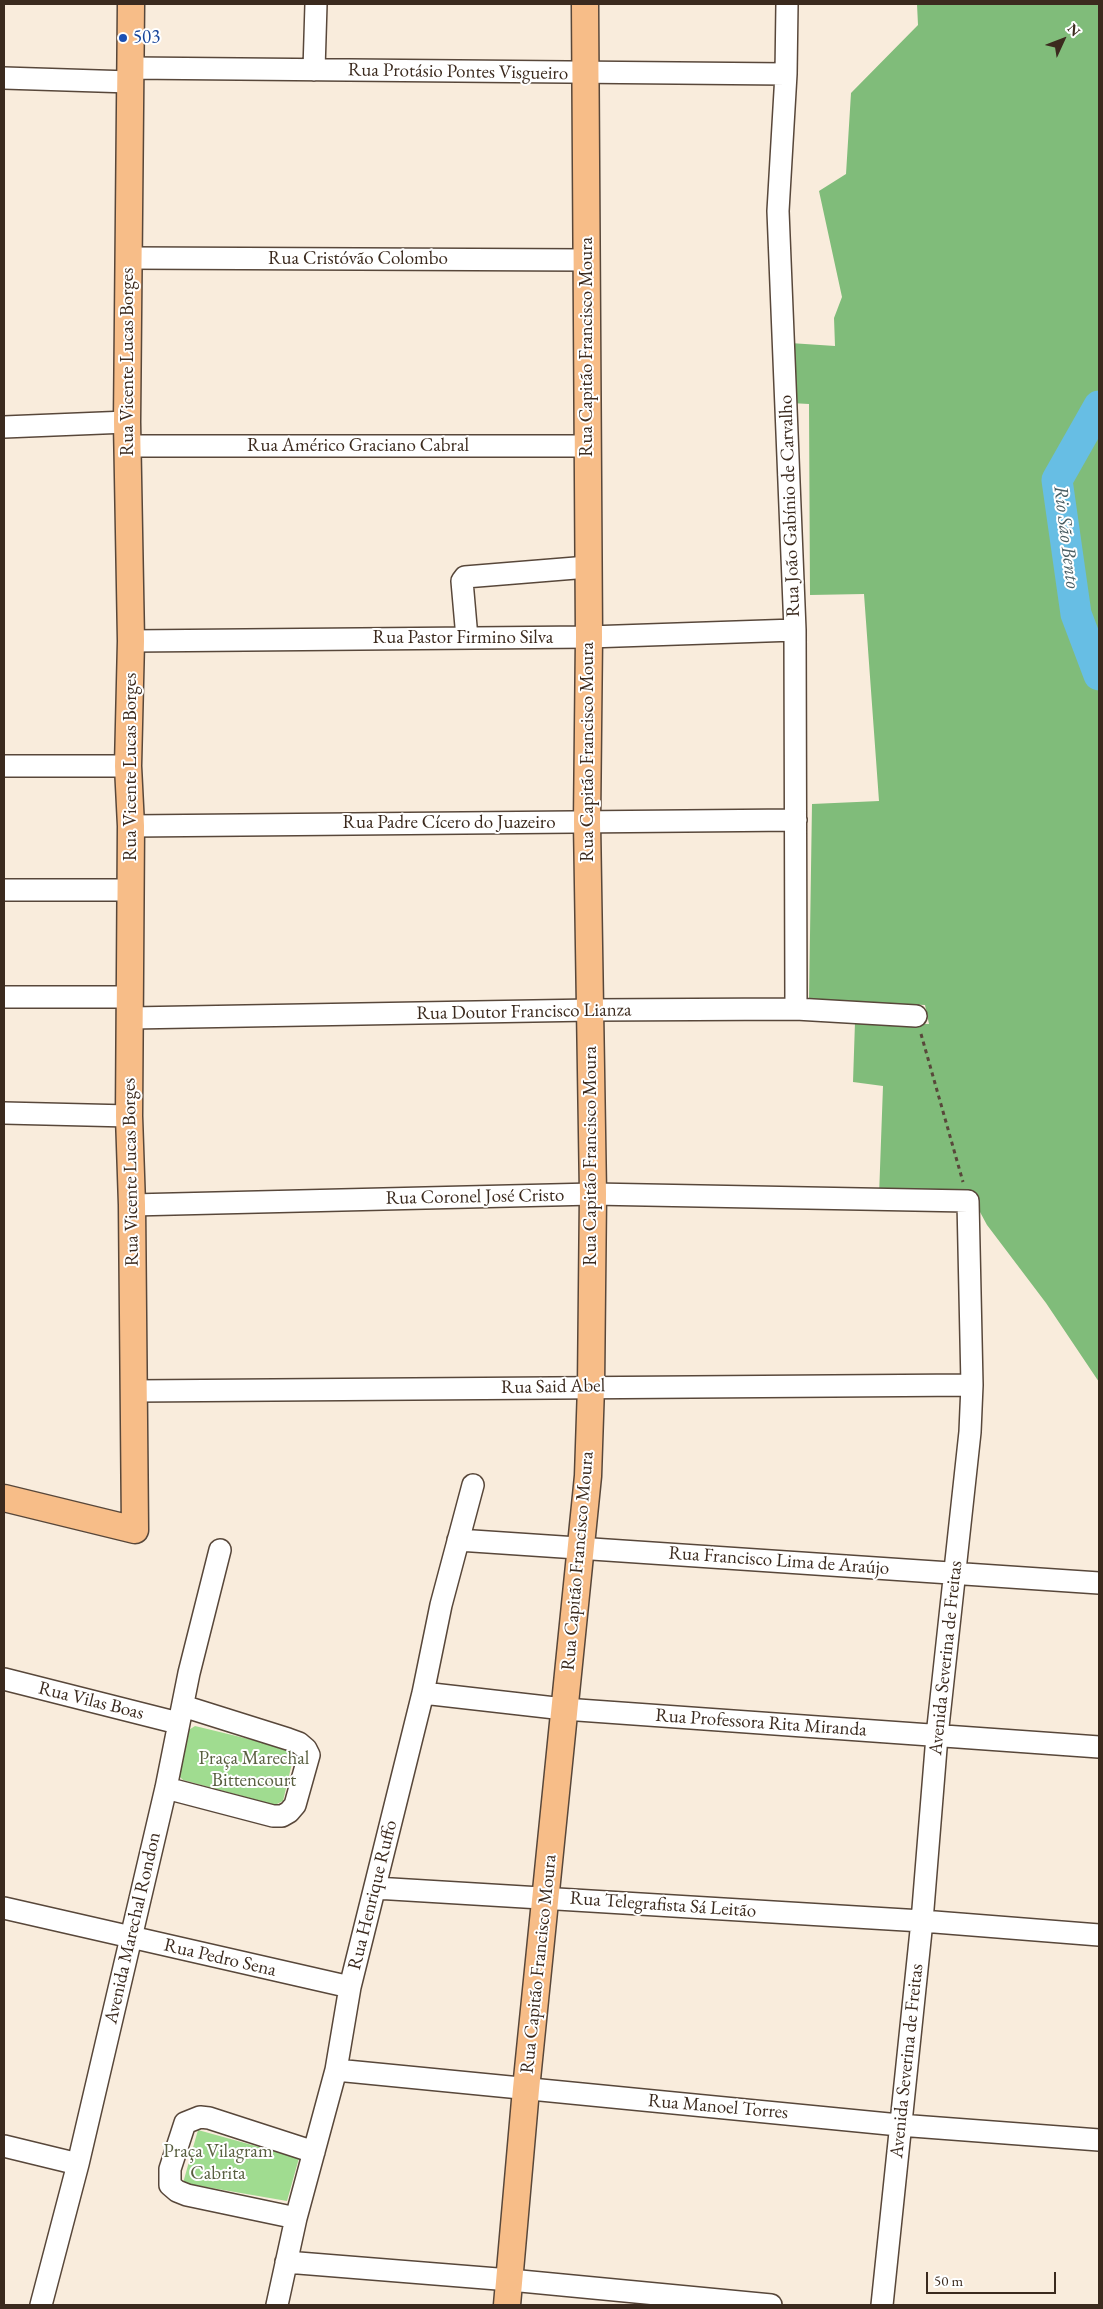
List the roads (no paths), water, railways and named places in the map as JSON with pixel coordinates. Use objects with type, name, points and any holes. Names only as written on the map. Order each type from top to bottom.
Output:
[{"type":"main road","name":"Rua Vicente Lucas Borges","points":[[4,1498],[135,1530],[132,1205],[129,1116],[131,826],[128,766],[131,641],[128,434],[131,4]]},
{"type":"main road","name":"Rua Capitão Francisco Moura","points":[[509,2293],[526,2089],[588,1476],[591,1386],[593,1194],[587,822],[589,637],[585,4]]},
{"type":"street","points":[[314,70],[316,4]]},
{"type":"street","name":"Rua João Gabínio de Carvalho","points":[[787,4],[786,74],[778,211],[795,630],[796,1009]]},
{"type":"street","name":"Rua Protásio Pontes Visgueiro","points":[[4,78],[314,70],[786,74]]},
{"type":"street","name":"Rua Cristóvão Colombo","points":[[129,258],[587,260]]},
{"type":"street","name":"Rua Américo Graciano Cabral","points":[[4,427],[128,434],[587,446]]},
{"type":"street","points":[[467,638],[462,581],[466,577],[588,567]]},
{"type":"street","name":"Rua Pastor Firmino Silva","points":[[131,641],[589,637],[795,630]]},
{"type":"street","points":[[4,766],[128,766]]},
{"type":"street","name":"Rua Padre Cícero do Juazeiro","points":[[131,826],[796,820]]},
{"type":"street","points":[[4,890],[131,890]]},
{"type":"street","name":"Rua Doutor Francisco Lianza","points":[[4,996],[130,1008],[796,1009],[916,1016]]},
{"type":"street","points":[[4,1113],[129,1116]]},
{"type":"street","name":"Rua Coronel José Cristo","points":[[132,1205],[593,1194],[968,1201]]},
{"type":"street","name":"Avenida Severina de Freitas","points":[[882,2305],[922,1922],[937,1736],[970,1432],[972,1384],[968,1201]]},
{"type":"street","name":"Rua Said Abel","points":[[134,1392],[591,1386],[972,1384]]},
{"type":"street","name":"Rua Henrique Ruffo","points":[[277,2305],[296,2218],[336,2070],[350,1987],[423,1693],[441,1605],[473,1485]]},
{"type":"street","name":"Rua Francisco Lima de Araújo","points":[[458,1540],[1099,1583]]},
{"type":"street","name":"Avenida Marechal Rondon","points":[[41,2305],[78,2164],[166,1788],[189,1673],[220,1550]]},
{"type":"street","name":"Rua Vilas Boas","points":[[4,1679],[180,1714]]},
{"type":"street","name":"Rua Professora Rita Miranda","points":[[423,1693],[564,1709],[1099,1747]]},
{"type":"street","points":[[166,1788],[274,1816],[282,1816],[295,1805],[308,1755],[306,1749],[299,1743],[288,1739],[180,1714]]},
{"type":"street","name":"Rua Telegrafista Sá Leitão","points":[[375,1888],[546,1897],[1099,1935]]},
{"type":"street","name":"Rua Pedro Sena","points":[[4,1908],[350,1987]]},
{"type":"street","name":"Rua Manoel Torres","points":[[336,2070],[900,2125],[1099,2140]]},
{"type":"street","points":[[296,2218],[187,2195],[170,2185],[170,2169],[185,2123],[200,2117],[209,2118],[314,2152]]},
{"type":"street","points":[[4,2146],[78,2164]]},
{"type":"street","points":[[286,2262],[509,2293],[771,2305]]},
{"type":"waterway","name":"Rio São Bento","points":[[1099,406],[1057,480],[1076,614],[1099,675]]},
{"type":"place","name":"503","points":[[123,38]]},
{"type":"park label","name":"Praça Marechal Bittencourt","points":[[254,1770]]},
{"type":"park label","name":"Praça Vilagram Cabrita","points":[[218,2163]]}]
